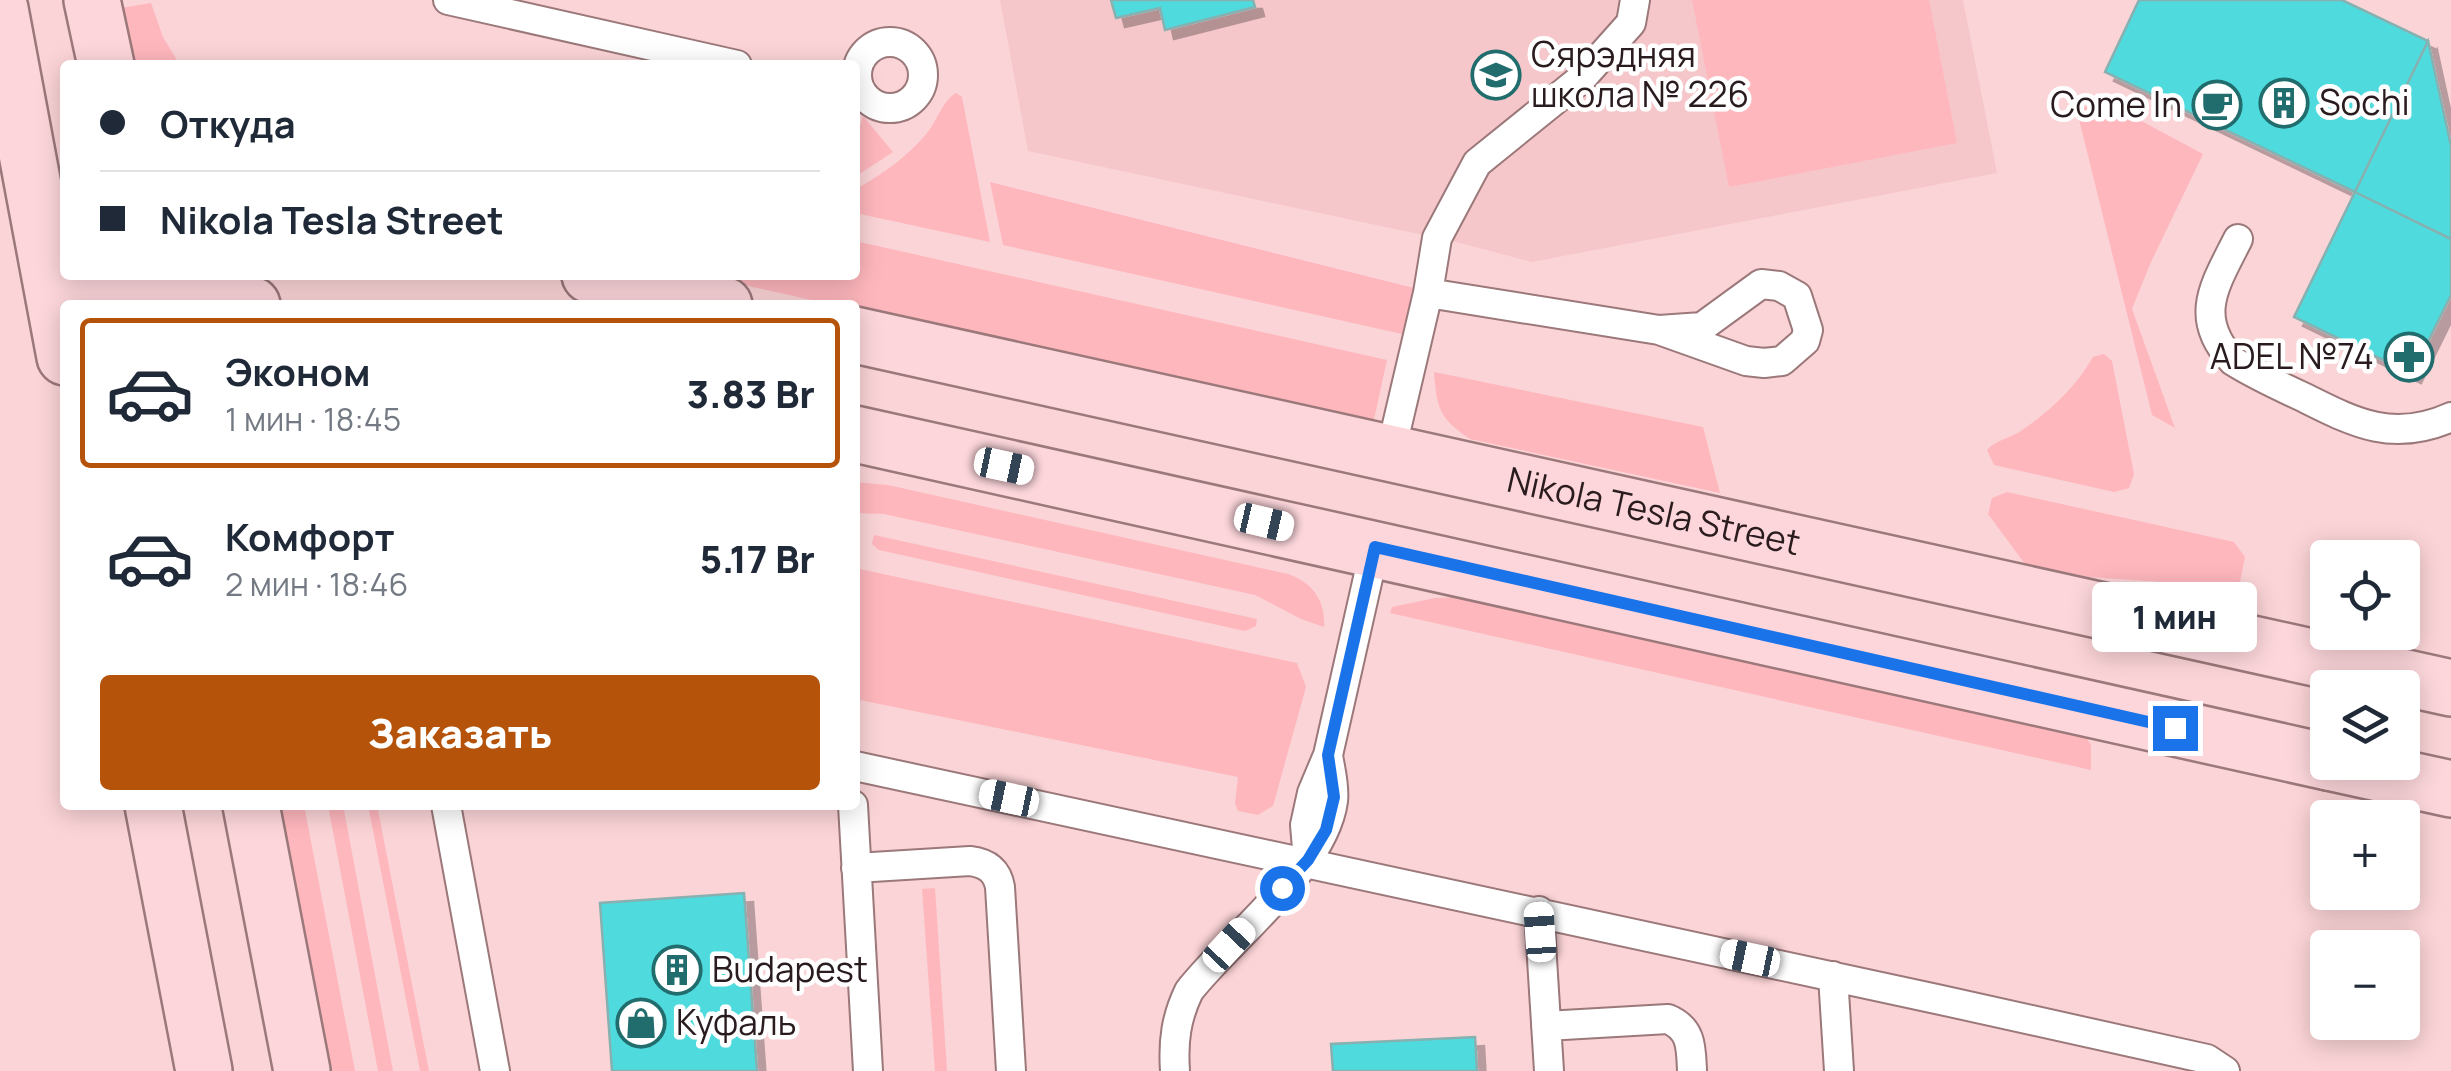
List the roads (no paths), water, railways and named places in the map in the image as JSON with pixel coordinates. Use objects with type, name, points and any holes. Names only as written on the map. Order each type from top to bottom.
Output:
[{"type":"main road","points":[[92,0],[105,60]]},
{"type":"main road","points":[[0,9],[60,325]]},
{"type":"main road","points":[[110,280],[220,300]]},
{"type":"main road","points":[[612,280],[702,300]]},
{"type":"main road","name":"Nikola Tesla Street","points":[[860,335],[2451,688]]},
{"type":"main road","points":[[860,435],[2310,758]]},
{"type":"main road","points":[[2410,780],[2451,789]]},
{"type":"main road","points":[[154,810],[204,1071]]},
{"type":"main road","points":[[252,810],[302,1071]]},
{"type":"lane","points":[[448,0],[715,60]]},
{"type":"lane","points":[[1390,455],[1428,294],[1437,238],[1477,162],[1581,79],[1630,23],[1634,0]]},
{"type":"lane","points":[[2238,239],[2210,296],[2210,316],[2220,348],[2233,362],[2356,424],[2386,430],[2451,417]]},
{"type":"lane","points":[[1428,294],[1659,330],[1746,361],[1764,363],[1782,361],[1804,341],[1808,330],[1797,296],[1780,286],[1761,284],[1702,327],[1659,330]]},
{"type":"lane","points":[[1175,1071],[1174,1032],[1190,991],[1308,860],[1305,825],[1312,792],[1328,755],[1375,547]]},
{"type":"lane","points":[[860,767],[1308,860],[2207,1059],[2225,1071]]},
{"type":"lane","points":[[447,810],[495,1071]]},
{"type":"lane","points":[[853,810],[868,1071]]},
{"type":"lane","points":[[856,868],[970,861],[990,868],[1000,888],[1011,1071]]},
{"type":"lane","points":[[1539,912],[1549,1071]]},
{"type":"lane","points":[[1833,976],[1838,1071]]},
{"type":"lane","points":[[1546,1026],[1668,1019],[1681,1025],[1689,1038],[1692,1071]]},
{"type":"place","name":"Сярэдняя школа № 226","points":[[1496,75]]},
{"type":"place","name":"Sochi","points":[[2284,103]]},
{"type":"place","name":"Come In","points":[[2217,105]]},
{"type":"place","name":"ADEL №74","points":[[2409,357]]},
{"type":"place","name":"Budapest","points":[[677,970]]},
{"type":"place","name":"Куфаль","points":[[641,1023]]}]
